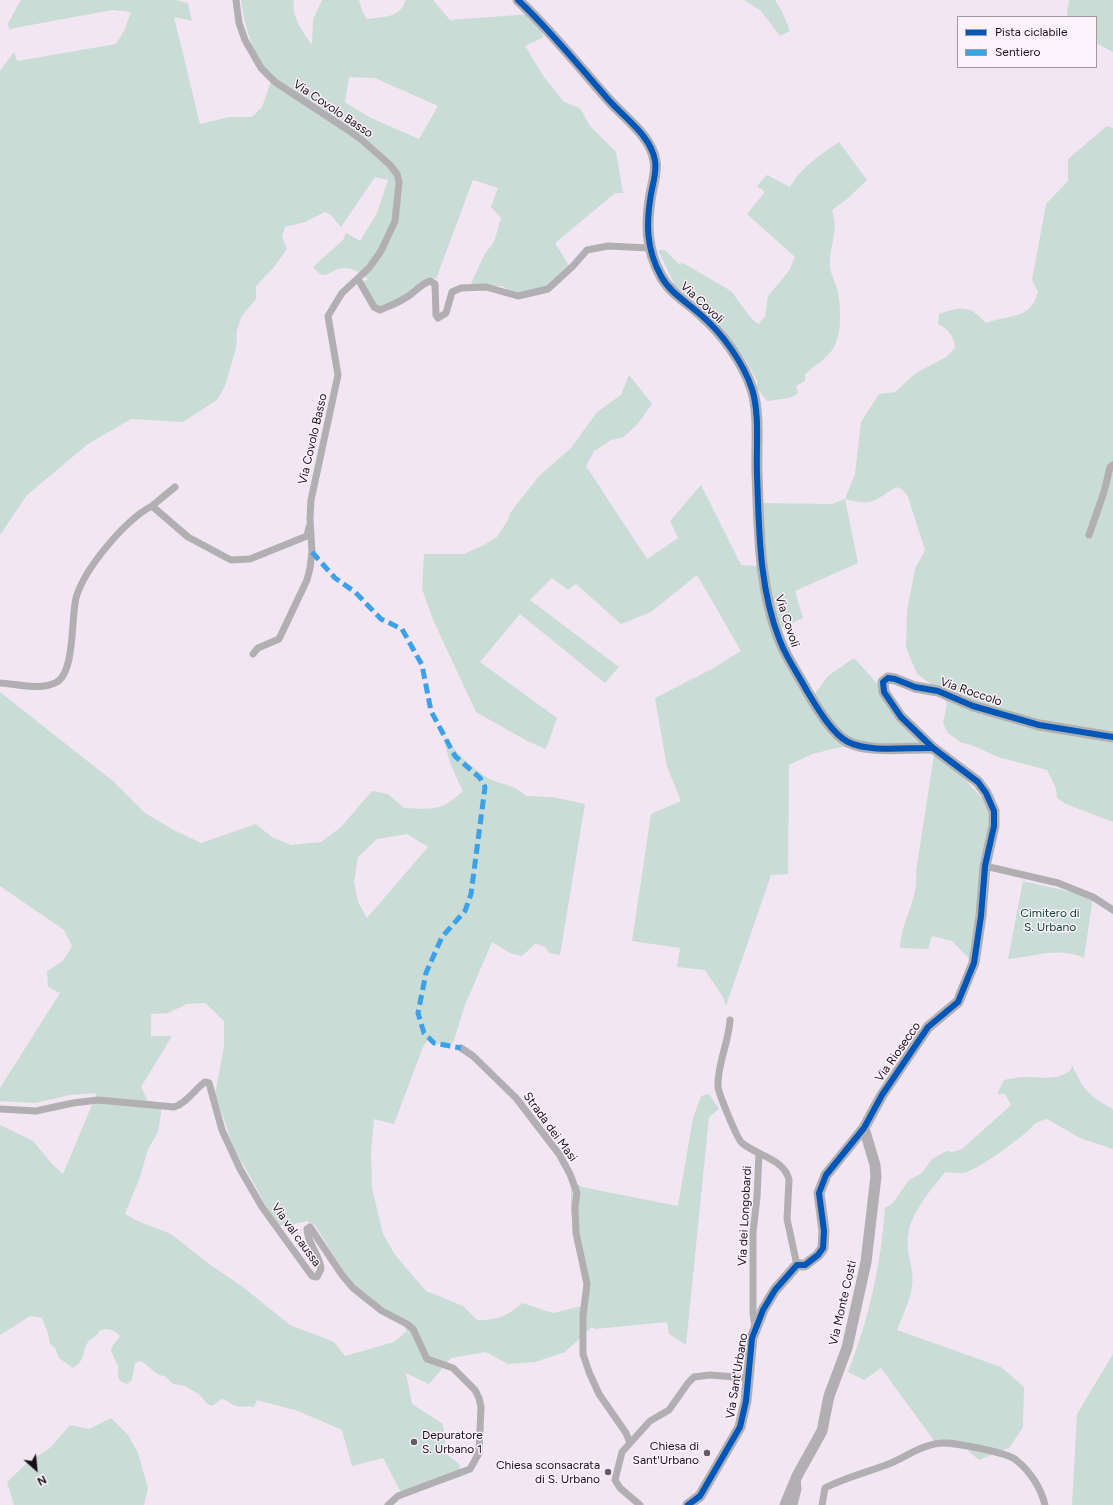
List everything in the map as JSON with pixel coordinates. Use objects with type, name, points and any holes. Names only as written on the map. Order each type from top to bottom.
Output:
[{"type":"street","name":"Via Covolo Basso","points":[[236,0],[239,23],[245,40],[253,56],[264,72],[275,82],[348,130],[390,165],[397,174],[399,192],[393,227],[376,259],[358,279],[342,293],[328,316],[338,375],[315,481],[310,525],[312,552],[307,580],[278,639],[258,648],[253,654]]},
{"type":"street","name":"Via Covoli","points":[[518,0],[553,35],[611,103],[640,132],[650,148],[655,163],[649,206],[649,248],[652,258],[666,284],[674,294],[703,316],[718,332],[735,356],[748,380],[755,404],[759,517],[763,574],[773,623],[787,657],[817,706],[835,730],[849,742],[872,747],[933,748]]},
{"type":"street","points":[[358,279],[374,307],[380,310],[405,299],[418,290],[425,282],[430,281],[435,284],[438,318],[446,313],[452,292],[461,288],[486,287],[518,296],[548,288],[573,266],[587,250],[608,246],[649,248]]},
{"type":"street","points":[[1089,535],[1104,492],[1110,467],[1113,465]]},
{"type":"street","points":[[0,683],[44,686],[56,682],[61,678],[67,668],[74,607],[81,586],[92,567],[112,539],[145,509],[152,506],[175,487]]},
{"type":"street","points":[[152,506],[188,537],[231,560],[250,559],[306,536],[310,525]]},
{"type":"street","name":"Via Roccolo","points":[[933,748],[901,717],[887,697],[882,686],[888,678],[895,678],[915,687],[938,691],[973,706],[1039,725],[1113,737]]},
{"type":"street","name":"Via Riosecco","points":[[756,1329],[763,1310],[775,1290],[797,1265],[805,1265],[821,1252],[824,1231],[819,1192],[826,1175],[864,1128],[882,1095],[928,1027],[958,1002],[962,996],[974,963],[981,916],[985,866],[994,826],[994,811],[991,802],[978,782],[933,748]]},
{"type":"street","points":[[985,866],[1058,883],[1093,897],[1113,910]]},
{"type":"street","points":[[730,1020],[719,1077],[720,1094],[739,1140],[781,1167],[789,1178],[787,1219],[797,1265]]},
{"type":"street","name":"Strada dei Masi","points":[[461,1048],[473,1056],[516,1098],[559,1154],[570,1174],[577,1193],[575,1206],[576,1233],[587,1284],[583,1316],[583,1354],[599,1394],[626,1433],[630,1443]]},
{"type":"street","name":"Via val caussa","points":[[0,1108],[36,1111],[73,1103],[98,1100],[174,1107],[184,1102],[202,1084],[206,1082],[209,1083],[222,1130],[240,1169],[262,1207],[312,1276],[317,1277],[322,1269],[319,1258],[307,1234],[307,1229],[310,1227],[342,1275],[353,1288],[382,1312],[411,1327],[420,1341],[427,1359],[454,1368],[475,1390],[479,1398],[481,1407],[478,1453],[470,1469],[398,1496],[388,1505]]},
{"type":"street","name":"Via Monte Costi","points":[[785,1505],[797,1476],[822,1431],[829,1396],[847,1348],[864,1271],[876,1176],[875,1165],[864,1128]]},
{"type":"street","name":"Via dei Longobardi","points":[[756,1329],[753,1314],[752,1232],[757,1198],[759,1153]]},
{"type":"street","name":"Via Sant'Urbano","points":[[691,1504],[700,1496],[740,1427],[746,1401],[752,1338],[756,1329]]},
{"type":"street","points":[[640,1505],[620,1488],[615,1480],[622,1452],[650,1421],[669,1410],[694,1377],[710,1375],[748,1378]]},
{"type":"street","points":[[822,1505],[826,1488],[838,1481],[890,1463],[924,1447],[942,1443],[962,1444],[1015,1458],[1037,1483],[1046,1505]]},
{"type":"street","name":"Via Monte Costi","points":[[794,1505],[798,1489],[797,1476]]},
{"type":"green space","points":[[21,0],[176,0],[188,3],[192,21],[174,17],[200,124],[229,117],[252,117],[262,107],[271,81],[251,42],[245,22],[241,0],[294,0],[294,12],[296,18],[312,45],[313,20],[322,0],[359,0],[362,11],[367,19],[385,17],[393,14],[403,7],[406,0],[433,0],[450,20],[531,14],[544,37],[525,46],[544,77],[564,102],[580,108],[590,126],[616,152],[623,193],[615,193],[555,243],[570,267],[555,284],[523,295],[510,291],[502,286],[470,286],[484,255],[494,242],[501,218],[491,207],[498,188],[473,180],[436,279],[432,278],[383,312],[359,285],[368,279],[360,273],[345,268],[335,270],[325,275],[317,272],[313,267],[343,240],[346,233],[360,241],[377,213],[388,180],[375,177],[341,227],[331,215],[325,212],[305,222],[285,227],[282,237],[287,249],[274,267],[256,286],[256,299],[241,317],[237,331],[236,348],[225,386],[217,400],[183,422],[131,419],[88,444],[27,495],[0,535],[0,71],[14,52],[17,61],[116,44],[124,31],[131,12],[112,10],[9,29],[8,23]],"holes":[[[349,77],[375,78],[438,106],[419,139],[369,117],[345,102]]]},
{"type":"green space","points":[[744,0],[775,0],[782,11],[790,31],[780,36],[761,11]]},
{"type":"green space","points":[[1069,0],[1113,0],[1113,52],[1097,44],[1097,16],[1067,15]]},
{"type":"green space","points":[[1107,126],[1113,128],[1113,822],[1066,804],[1057,798],[1056,788],[1047,770],[998,757],[974,746],[960,742],[948,733],[943,723],[947,705],[943,693],[917,674],[906,647],[907,610],[915,569],[925,550],[908,497],[903,490],[897,487],[873,501],[862,502],[845,499],[855,474],[861,422],[879,394],[895,392],[916,373],[946,357],[955,348],[950,333],[938,324],[939,314],[964,309],[974,313],[986,323],[1017,315],[1030,308],[1035,301],[1038,292],[1032,280],[1046,204],[1068,181],[1068,159]]},
{"type":"green space","points":[[839,142],[867,180],[847,199],[832,210],[835,225],[830,264],[837,289],[840,313],[840,328],[837,341],[825,358],[805,374],[805,381],[796,386],[798,393],[790,398],[767,401],[757,388],[757,381],[747,362],[711,312],[675,286],[658,250],[665,250],[679,264],[683,263],[731,291],[751,318],[758,324],[765,317],[768,296],[789,271],[795,257],[747,214],[765,192],[757,186],[767,175],[790,187],[805,167]]},
{"type":"green space","points":[[629,375],[652,404],[636,426],[622,438],[611,440],[594,451],[586,466],[647,559],[678,538],[670,521],[701,485],[741,565],[757,566],[753,503],[832,504],[845,499],[858,563],[795,591],[803,618],[779,629],[814,695],[828,676],[854,658],[982,798],[988,809],[990,818],[972,962],[952,941],[932,936],[928,949],[900,948],[903,929],[915,892],[916,872],[934,755],[924,752],[841,747],[812,754],[789,765],[788,874],[771,875],[726,1006],[723,997],[705,970],[677,967],[680,948],[632,941],[651,814],[681,801],[667,767],[655,698],[712,669],[741,651],[697,575],[651,612],[621,624],[576,584],[568,590],[552,578],[530,600],[619,667],[605,683],[520,614],[480,662],[557,718],[546,749],[527,741],[476,712],[434,622],[422,589],[424,554],[464,554],[497,537],[508,520],[510,513],[539,476],[571,448],[597,412],[621,395]]},
{"type":"green space","points":[[0,692],[114,782],[145,813],[172,829],[201,843],[256,824],[273,838],[291,845],[321,842],[341,827],[372,791],[388,794],[404,808],[429,809],[442,806],[463,791],[449,757],[444,735],[465,760],[484,776],[490,779],[513,787],[526,796],[553,797],[585,804],[560,955],[549,953],[546,948],[536,943],[522,956],[510,953],[492,942],[465,1005],[453,1043],[436,1044],[429,1038],[423,1047],[394,1124],[374,1119],[371,1153],[372,1188],[383,1234],[395,1255],[426,1291],[463,1306],[477,1320],[490,1320],[501,1317],[522,1303],[553,1313],[582,1306],[585,1292],[571,1213],[571,1187],[578,1184],[582,1187],[678,1206],[693,1118],[701,1096],[709,1094],[719,1109],[709,1117],[686,1345],[669,1334],[667,1322],[595,1329],[592,1327],[565,1352],[535,1362],[508,1364],[486,1352],[451,1358],[429,1384],[406,1373],[412,1404],[443,1424],[445,1442],[443,1451],[459,1464],[462,1476],[403,1496],[383,1458],[352,1466],[342,1430],[298,1411],[257,1400],[254,1407],[239,1407],[222,1399],[212,1406],[207,1404],[200,1395],[185,1386],[173,1384],[165,1376],[159,1375],[141,1361],[135,1363],[132,1380],[127,1384],[122,1382],[118,1378],[118,1366],[111,1351],[113,1345],[120,1336],[116,1332],[108,1329],[99,1331],[97,1335],[88,1342],[80,1362],[73,1368],[59,1358],[55,1348],[50,1344],[48,1333],[42,1318],[30,1316],[0,1335],[0,1125],[33,1141],[52,1164],[63,1174],[97,1093],[70,1095],[35,1103],[0,1101],[0,1088],[60,993],[48,987],[47,971],[63,961],[72,946],[64,930],[0,886]],"holes":[[[407,834],[428,847],[367,918],[358,902],[354,882],[358,857],[377,839]],[[205,1003],[224,1021],[224,1047],[215,1094],[234,1148],[262,1198],[274,1226],[290,1225],[306,1221],[315,1225],[348,1279],[367,1297],[396,1316],[407,1331],[394,1342],[345,1356],[334,1342],[290,1325],[243,1287],[209,1264],[171,1234],[138,1221],[125,1214],[140,1177],[148,1149],[158,1132],[162,1106],[159,1102],[148,1101],[141,1087],[172,1036],[151,1036],[151,1014],[168,1013],[187,1004]]]},
{"type":"green space","name":"Cimitero di S. Urbano","points":[[1023,881],[1093,897],[1084,958],[1065,953],[1046,953],[1008,959]]},
{"type":"green space","points":[[1072,1065],[1080,1081],[1088,1092],[1113,1109],[1113,1149],[1080,1138],[1047,1119],[1042,1120],[1036,1123],[1027,1132],[1002,1151],[977,1167],[963,1173],[945,1172],[922,1202],[910,1226],[907,1241],[913,1280],[908,1303],[897,1330],[1001,1367],[1024,1387],[1023,1427],[1009,1448],[979,1460],[966,1449],[938,1446],[881,1368],[864,1380],[848,1372],[862,1332],[873,1292],[885,1208],[892,1204],[909,1180],[922,1173],[932,1159],[947,1151],[952,1152],[962,1149],[1011,1105],[1005,1094],[997,1094],[1004,1080],[1021,1077],[1048,1078],[1059,1076],[1071,1070]]},
{"type":"green space","points":[[1113,1354],[1113,1505],[1072,1505],[1077,1414]]},
{"type":"green space","points":[[111,1418],[128,1435],[138,1453],[148,1488],[144,1505],[14,1505],[7,1482],[27,1463],[50,1448],[70,1425],[89,1429]]},
{"type":"marked path","points":[[312,552],[335,578],[355,592],[381,619],[402,629],[422,665],[431,711],[455,756],[480,778],[485,787],[471,894],[465,911],[442,937],[426,973],[418,1013],[424,1033],[434,1043],[461,1048]]},
{"type":"cycle path","points":[[518,0],[553,35],[613,105],[636,127],[648,143],[655,161],[656,169],[648,215],[648,236],[652,256],[656,266],[669,287],[717,330],[737,358],[748,379],[752,389],[756,409],[758,516],[764,580],[773,621],[789,660],[830,726],[836,733],[848,742],[867,747],[890,749],[933,748]]},
{"type":"cycle path","points":[[688,1505],[700,1496],[740,1427],[746,1401],[752,1338],[763,1310],[775,1290],[797,1265],[805,1265],[818,1255],[823,1248],[824,1231],[819,1193],[826,1175],[864,1128],[882,1095],[928,1027],[958,1002],[974,963],[981,916],[985,866],[994,826],[994,811],[986,793],[978,782],[933,748],[901,717],[884,692],[883,682],[888,678],[895,679],[915,687],[938,691],[973,706],[1039,725],[1113,737]]},
{"type":"place","name":"Depuratore S. Urbano 1","points":[[414,1442]]},
{"type":"place","name":"Chiesa di Sant'Urbano","points":[[707,1453]]},
{"type":"place","name":"Chiesa sconsacrata di S. Urbano","points":[[608,1472]]}]
